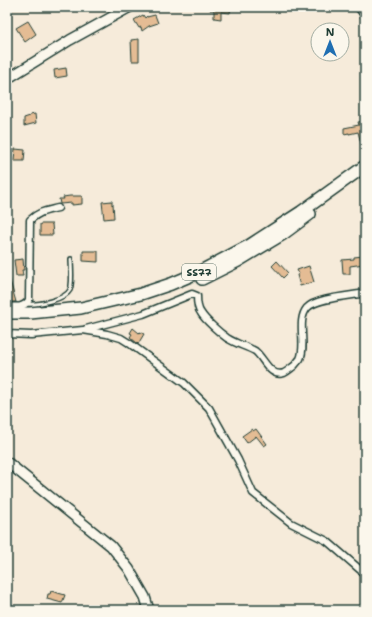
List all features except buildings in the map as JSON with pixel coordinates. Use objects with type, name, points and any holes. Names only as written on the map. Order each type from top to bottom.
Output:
[{"type":"highway","name":"SS77","points":[[7,313],[30,313],[81,308],[141,294],[197,273],[250,245],[301,212],[365,166]]},
{"type":"highway","name":"SS77","points":[[7,320],[44,319],[82,315],[146,301],[175,290],[214,273],[245,257],[283,234],[365,175]]},
{"type":"street","points":[[7,79],[70,40],[130,7]]},
{"type":"street","points":[[360,7],[365,14]]},
{"type":"street","points":[[7,306],[23,306],[27,304],[29,300],[30,220],[36,214],[43,211],[58,208]]},
{"type":"street","points":[[7,334],[32,335],[82,330],[143,314],[192,294],[197,296],[197,302],[201,314],[210,323],[228,338],[259,354],[265,364],[274,373],[280,374],[290,369],[299,360],[301,354],[303,314],[307,308],[325,300],[365,294]]},
{"type":"street","points":[[82,330],[108,334],[121,338],[184,383],[209,408],[238,460],[253,493],[291,523],[326,541],[365,574]]},
{"type":"street","points":[[7,462],[111,546],[129,569],[145,597],[149,610]]},
{"type":"lane","points":[[27,304],[49,301],[63,297],[69,292],[71,285],[71,259]]}]
